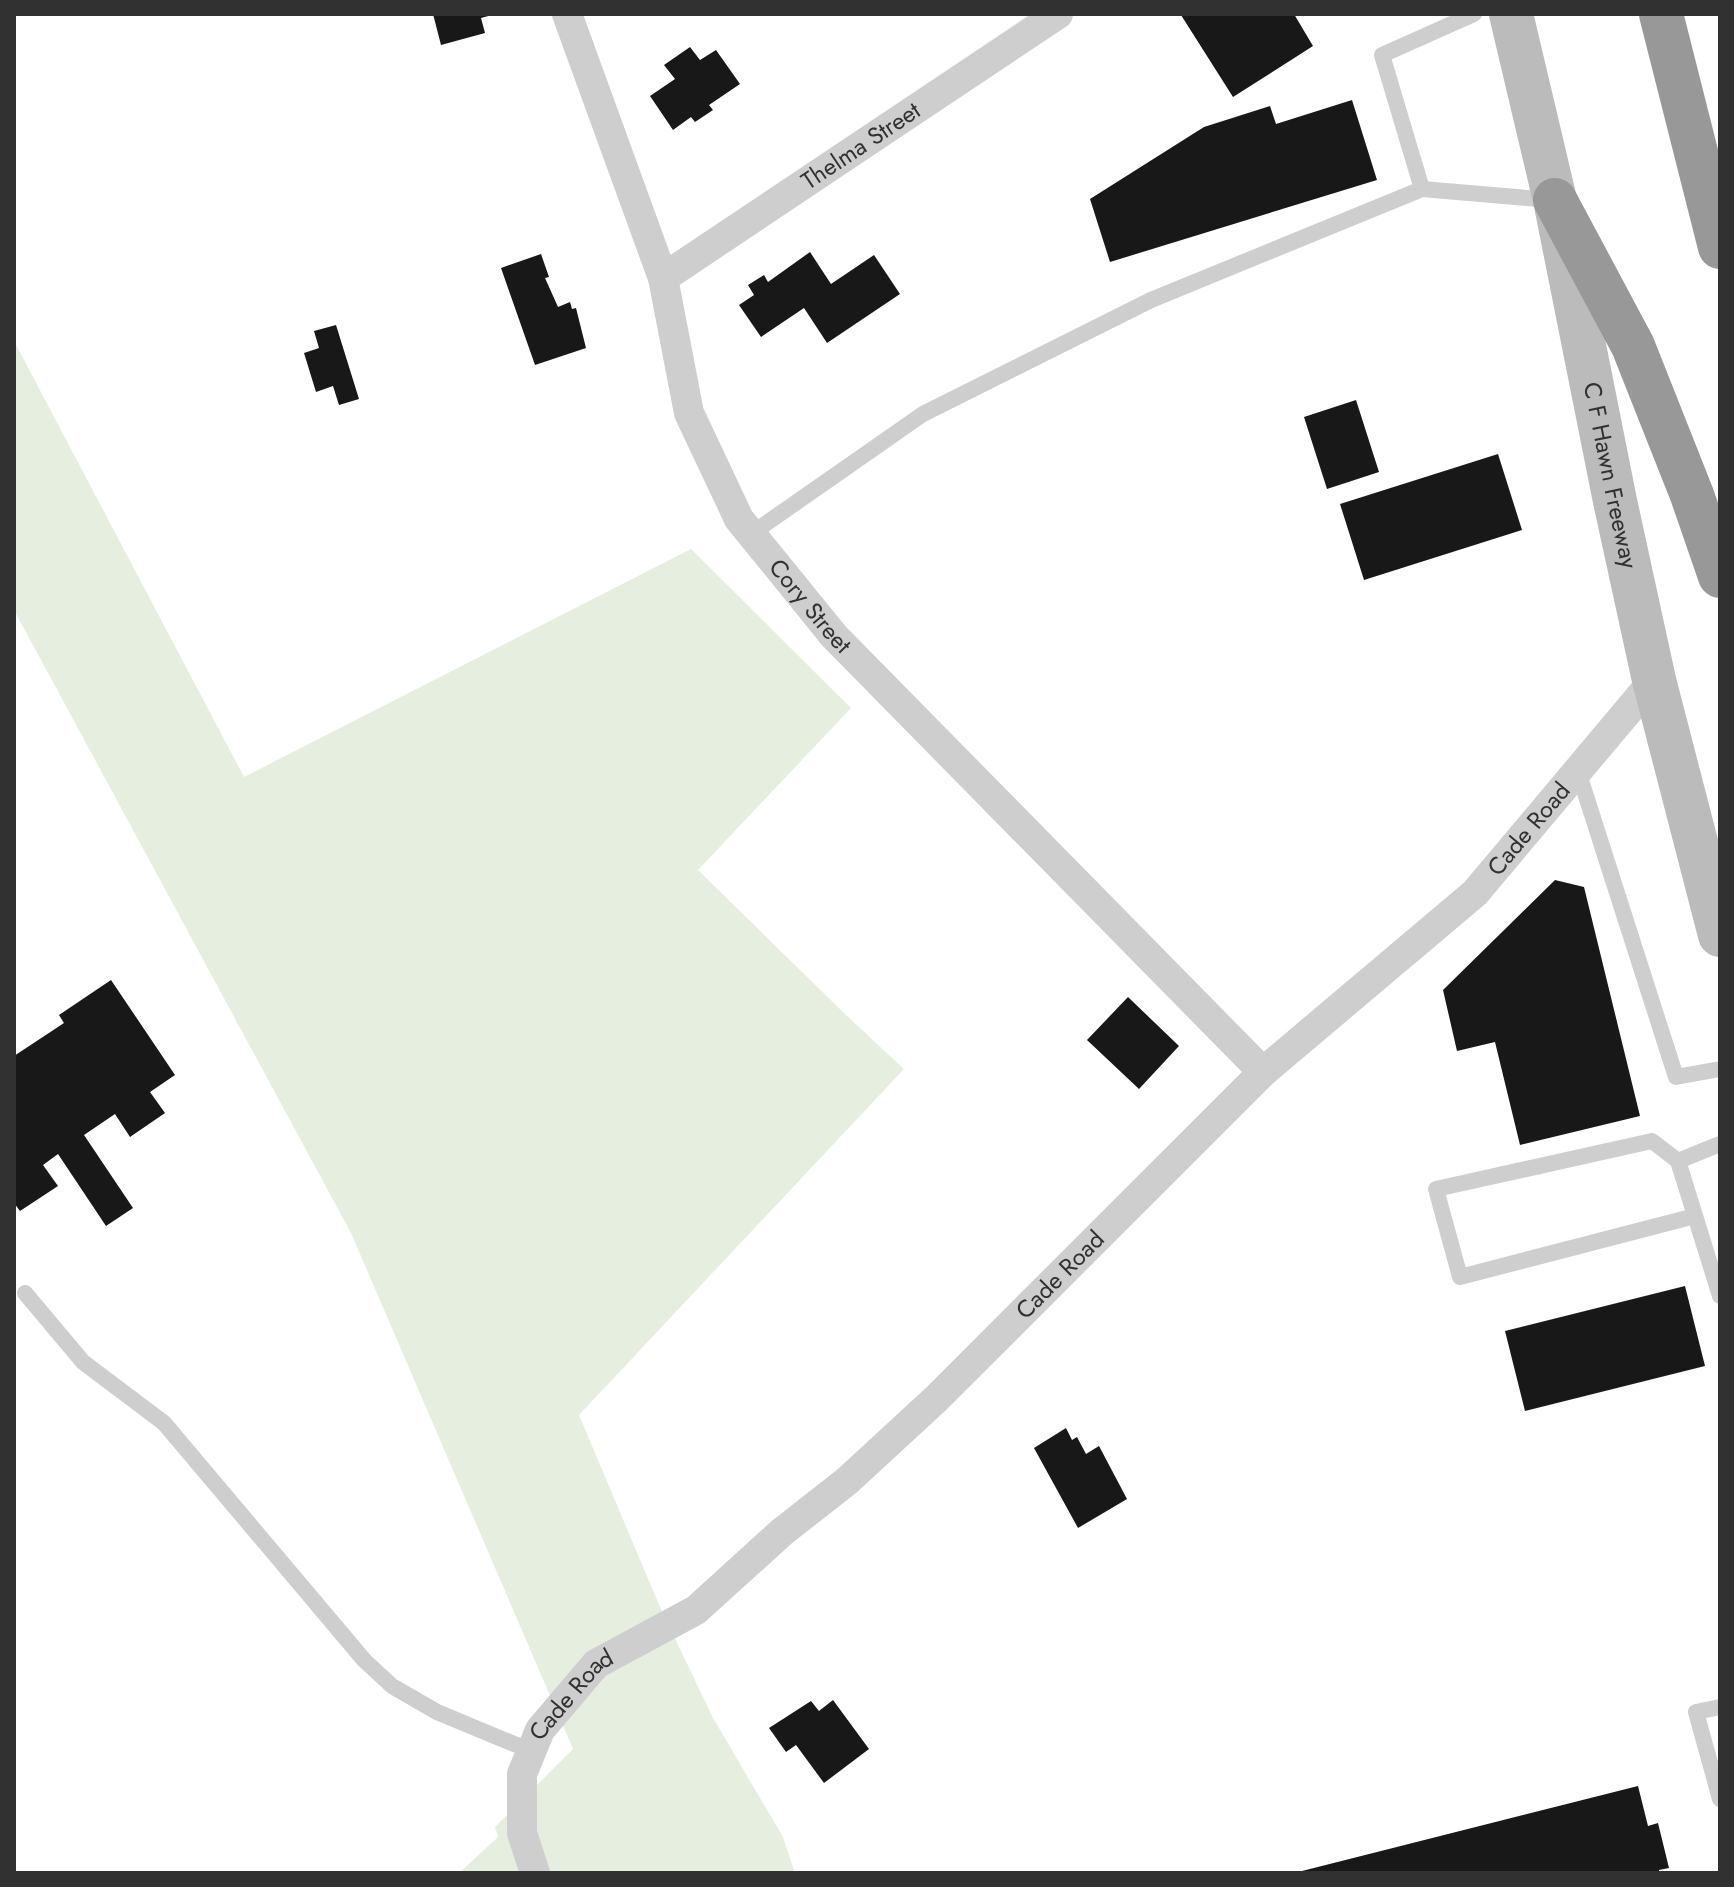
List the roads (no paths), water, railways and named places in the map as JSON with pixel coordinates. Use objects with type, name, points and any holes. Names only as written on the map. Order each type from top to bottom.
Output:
[{"type":"highway","points":[[1661,14],[1720,247]]},
{"type":"highway","points":[[1555,200],[1633,346],[1692,495],[1720,576]]},
{"type":"main road","name":"C F Hawn Freeway","points":[[1511,14],[1555,200],[1654,680],[1720,935]]},
{"type":"street","name":"Cory Street","points":[[567,14],[663,278],[689,413],[739,519],[834,636],[1263,1072]]},
{"type":"street","name":"Thelma Street","points":[[663,278],[1058,14]]},
{"type":"street","name":"Cade Road","points":[[535,1873],[522,1833],[522,1774],[540,1730],[596,1664],[696,1610],[782,1532],[847,1481],[936,1399],[1263,1072],[1475,893],[1654,680]]},
{"type":"lane","points":[[1422,189],[1382,55],[1474,14]]},
{"type":"lane","points":[[751,534],[923,414],[1151,300],[1422,189],[1555,200]]},
{"type":"lane","points":[[1578,771],[1676,1077],[1720,1069]]},
{"type":"lane","points":[[1695,1216],[1460,1277],[1436,1189],[1652,1141],[1678,1161],[1720,1296]]},
{"type":"lane","points":[[1678,1161],[1720,1144]]},
{"type":"lane","points":[[25,1293],[83,1362],[164,1423],[364,1660],[392,1686],[437,1712],[531,1751]]},
{"type":"lane","points":[[1720,1707],[1696,1712],[1720,1799]]}]
